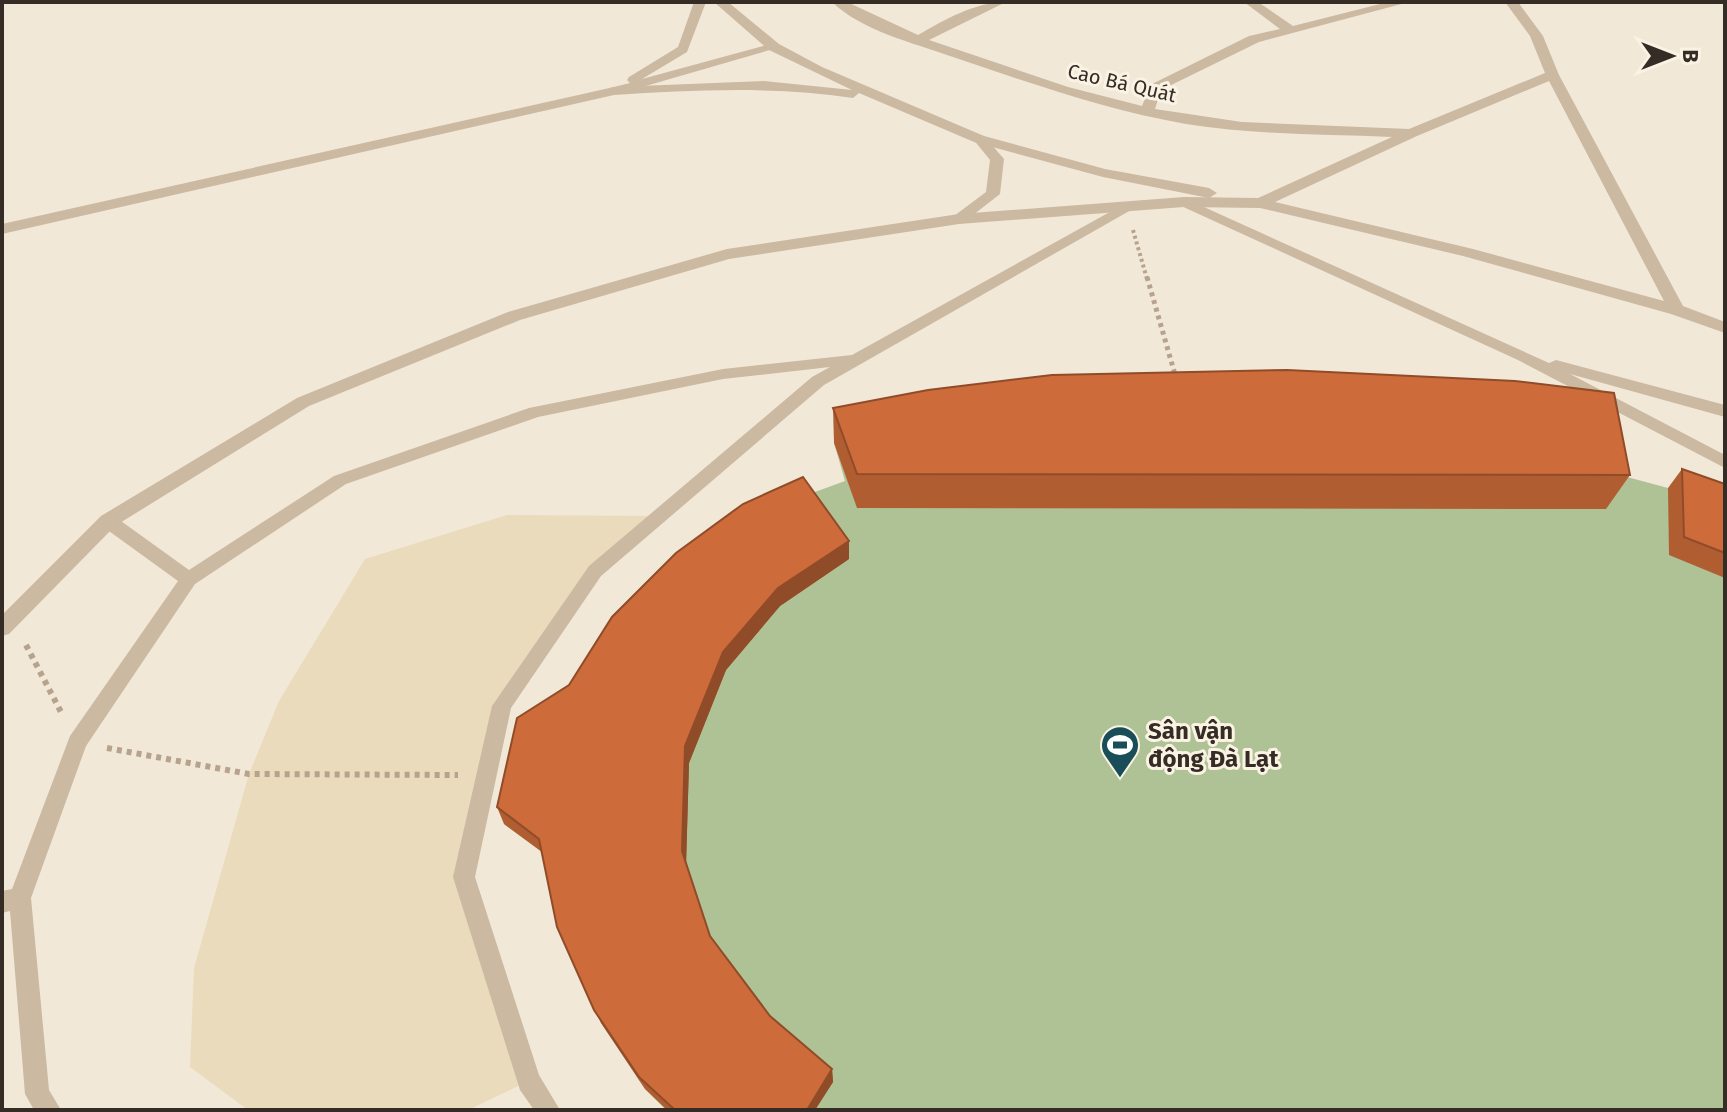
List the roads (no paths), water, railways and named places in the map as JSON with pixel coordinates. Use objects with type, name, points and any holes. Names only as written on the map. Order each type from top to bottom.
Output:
[{"type":"street","points":[[720,2],[774,47],[817,70],[979,139],[1103,173],[1260,203],[1467,252],[1677,310],[1725,328]]},
{"type":"street","name":"Cao Bá Quát","points":[[838,2],[868,21],[1065,92],[1147,112],[1221,125],[1412,133]]},
{"type":"street","points":[[919,40],[944,25],[1000,2]]},
{"type":"street","points":[[1250,2],[1289,29]]},
{"type":"street","points":[[1147,112],[1155,88],[1254,39],[1403,2]]},
{"type":"street","points":[[1511,2],[1529,18],[1552,75],[1677,310]]},
{"type":"street","points":[[7,623],[108,521],[303,402],[514,316],[727,254],[959,219],[1184,202],[1260,203],[1412,133],[1552,75]]},
{"type":"street","points":[[2,229],[614,91],[710,85],[801,85],[884,100]]},
{"type":"lane","points":[[614,91],[683,49],[700,2]]},
{"type":"lane","points":[[614,91],[774,47]]},
{"type":"lane","points":[[959,219],[993,194],[997,159],[979,139]]},
{"type":"lane","points":[[1184,202],[1523,356],[1725,462]]},
{"type":"lane","points":[[548,1110],[529,1081],[464,877],[502,706],[595,571],[818,381],[1126,207]]},
{"type":"lane","points":[[1523,356],[1725,411]]},
{"type":"lane","points":[[49,1110],[37,1094],[11,900],[77,742],[189,579],[340,480],[535,412],[723,374],[857,359]]},
{"type":"lane","points":[[108,521],[189,579]]},
{"type":"place","name":"Sân vận động Đà Lạt","points":[[1120,779]]}]
